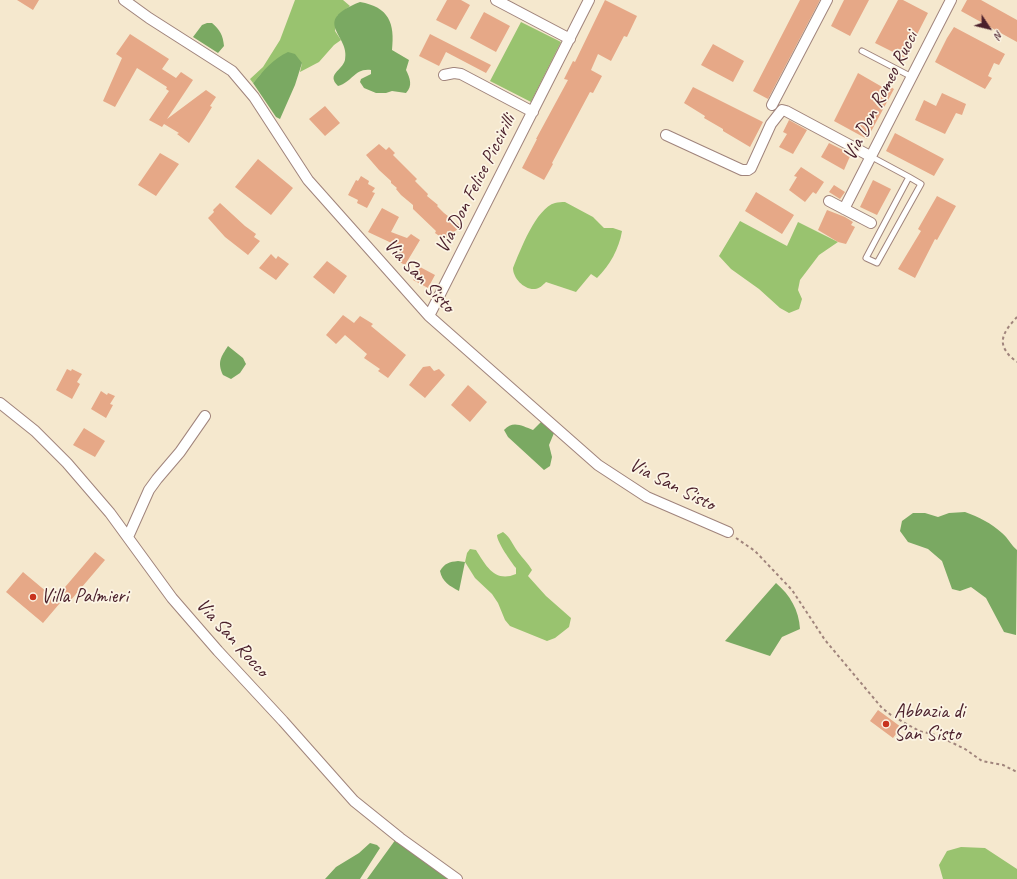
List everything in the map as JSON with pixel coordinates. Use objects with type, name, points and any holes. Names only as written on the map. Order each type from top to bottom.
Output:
[{"type":"street","name":"Via San Sisto","points":[[124,0],[149,18],[232,71],[254,97],[308,180],[429,316],[598,465],[647,497],[728,532]]},
{"type":"street","points":[[496,0],[570,39]]},
{"type":"street","name":"Via Don Felice Piccirilli","points":[[429,316],[589,0]]},
{"type":"street","points":[[772,105],[827,0]]},
{"type":"street","name":"Via Don Romeo Rucci","points":[[844,209],[951,0]]},
{"type":"street","name":"Via Don Felice Piccirilli","points":[[444,75],[454,73],[461,74],[533,112]]},
{"type":"street","points":[[666,135],[742,170],[748,170],[751,168],[771,124],[782,110],[870,156]]},
{"type":"street","points":[[829,201],[871,223]]},
{"type":"street","name":"Via San Rocco","points":[[0,403],[35,431],[67,463],[128,536],[172,598],[354,801],[400,838],[457,879]]},
{"type":"street","points":[[128,536],[149,490],[180,452],[205,416]]},
{"type":"lane","points":[[862,51],[912,77]]},
{"type":"lane","points":[[870,156],[909,177],[920,184],[877,263],[866,258],[909,177]]},
{"type":"path","points":[[1017,317],[1004,334],[1002,343],[1006,351],[1017,362]]},
{"type":"path","points":[[728,532],[756,551],[792,590],[825,640],[882,708],[919,731],[936,735],[964,748],[982,761],[1003,765],[1017,772]]},
{"type":"green space","points":[[295,0],[343,0],[350,6],[337,16],[335,31],[341,40],[334,45],[319,62],[300,72],[302,63],[261,74],[253,83],[250,79],[263,67],[280,40]]},
{"type":"green space","points":[[360,2],[370,4],[378,8],[384,12],[388,18],[391,24],[393,40],[392,50],[409,60],[406,70],[410,79],[410,88],[406,93],[392,91],[386,93],[376,93],[364,88],[360,82],[361,79],[371,74],[371,70],[361,71],[347,82],[338,86],[335,82],[334,75],[345,60],[345,51],[334,23],[337,16],[345,9]]},
{"type":"green space","points":[[521,22],[561,42],[531,102],[490,81]]},
{"type":"green space","points":[[212,23],[219,30],[222,36],[224,46],[218,53],[193,37],[202,25]]},
{"type":"green space","points":[[288,52],[295,54],[302,63],[295,85],[280,119],[276,117],[253,83],[273,61]]},
{"type":"green space","points":[[565,202],[593,217],[604,228],[613,228],[622,231],[616,250],[606,268],[597,278],[591,274],[576,292],[546,282],[541,287],[536,289],[527,288],[520,283],[513,272],[513,268],[520,251],[535,221],[541,213],[555,203]]},
{"type":"green space","points":[[740,221],[787,246],[798,222],[838,242],[819,255],[800,280],[798,290],[802,299],[799,309],[789,313],[780,308],[759,289],[731,269],[719,256]]},
{"type":"green space","points":[[228,346],[243,358],[246,364],[240,373],[231,379],[223,375],[220,367],[222,357]]},
{"type":"green space","points":[[541,422],[554,433],[549,445],[552,457],[550,466],[544,470],[508,437],[504,430],[511,425],[518,425],[533,430]]},
{"type":"green space","points":[[965,512],[994,526],[1017,550],[1016,635],[1004,632],[986,598],[971,587],[960,591],[952,589],[942,561],[928,549],[908,542],[900,531],[902,521],[913,513],[925,513],[938,517],[949,513]]},
{"type":"green space","points":[[503,532],[510,539],[532,570],[528,576],[546,596],[571,618],[569,627],[555,638],[547,641],[510,626],[505,620],[498,603],[492,594],[475,578],[465,562],[467,553],[470,549],[476,550],[488,567],[497,575],[509,576],[516,574],[516,568],[499,542],[497,535]]},
{"type":"green space","points":[[458,561],[465,562],[459,591],[445,581],[440,571],[448,563]]},
{"type":"green space","points":[[776,583],[793,603],[798,615],[800,629],[782,637],[770,656],[725,641]]},
{"type":"green space","points":[[396,839],[452,879],[367,879]]},
{"type":"green space","points":[[370,843],[377,845],[380,848],[360,879],[325,879],[336,867],[359,853]]},
{"type":"green space","points":[[961,847],[985,848],[1017,869],[1017,879],[943,879],[939,865],[947,851]]},
{"type":"building","points":[[17,0],[39,0],[33,10]]},
{"type":"building","points":[[447,0],[461,0],[470,5],[456,30],[436,20]]},
{"type":"building","points":[[605,0],[637,16],[627,37],[624,36],[611,61],[598,54],[591,70],[602,76],[593,93],[590,92],[544,180],[522,168],[568,80],[564,79],[573,61],[575,62]]},
{"type":"building","points":[[800,0],[820,0],[768,99],[753,91]]},
{"type":"building","points":[[844,0],[869,0],[850,36],[831,26]]},
{"type":"building","points":[[898,0],[903,0],[928,13],[905,58],[875,43]]},
{"type":"building","points":[[967,0],[981,0],[1017,20],[1017,42],[961,11]]},
{"type":"building","points":[[484,12],[510,26],[496,52],[470,38]]},
{"type":"building","points":[[954,27],[1005,54],[999,65],[994,63],[988,76],[992,78],[985,89],[935,62]]},
{"type":"building","points":[[130,34],[169,59],[162,69],[176,78],[181,72],[193,80],[167,119],[206,90],[216,97],[210,106],[212,107],[189,143],[177,134],[179,133],[164,124],[162,127],[149,120],[169,91],[166,89],[167,87],[137,68],[115,107],[103,101],[122,58],[116,54]]},
{"type":"building","points":[[430,34],[491,65],[486,73],[446,52],[439,66],[419,56]]},
{"type":"building","points":[[713,44],[744,61],[733,82],[701,65]]},
{"type":"building","points":[[858,73],[884,88],[886,84],[894,89],[867,139],[834,121]]},
{"type":"building","points":[[693,87],[763,122],[750,147],[723,131],[723,129],[704,118],[705,116],[684,103]]},
{"type":"building","points":[[942,93],[966,104],[962,115],[956,113],[945,134],[915,120],[924,100],[936,106]]},
{"type":"building","points":[[325,106],[340,123],[325,136],[309,119]]},
{"type":"building","points":[[789,120],[807,130],[793,154],[779,147],[787,134],[783,132]]},
{"type":"building","points":[[895,133],[944,159],[934,176],[886,151]]},
{"type":"building","points":[[829,143],[851,154],[844,170],[821,157]]},
{"type":"building","points":[[379,144],[386,150],[389,147],[395,153],[393,155],[417,179],[415,181],[428,194],[427,196],[438,205],[437,206],[444,213],[461,226],[445,240],[435,233],[436,231],[413,209],[413,205],[401,195],[391,181],[366,155]]},
{"type":"building","points":[[160,153],[179,164],[156,196],[138,185]]},
{"type":"building","points":[[258,159],[293,188],[271,215],[235,187]]},
{"type":"building","points":[[801,167],[824,182],[816,194],[813,192],[805,202],[789,190],[797,177],[794,176]]},
{"type":"building","points":[[361,176],[369,181],[368,184],[375,188],[372,192],[375,193],[367,208],[357,203],[358,200],[348,195],[356,180],[358,181]]},
{"type":"building","points":[[873,180],[891,189],[877,215],[860,207]]},
{"type":"building","points":[[834,185],[845,192],[840,199],[829,192]]},
{"type":"building","points":[[756,192],[794,215],[782,234],[745,211]]},
{"type":"building","points":[[937,196],[956,206],[937,240],[935,239],[915,278],[898,269],[921,231],[918,229]]},
{"type":"building","points":[[220,203],[256,234],[254,237],[260,241],[248,255],[225,237],[208,218]]},
{"type":"building","points":[[382,208],[399,217],[391,232],[407,238],[411,234],[420,240],[405,265],[396,260],[400,254],[395,251],[398,246],[368,232]]},
{"type":"building","points":[[827,210],[853,222],[851,225],[855,227],[846,244],[838,242],[818,230]]},
{"type":"building","points":[[271,254],[276,259],[278,256],[289,264],[276,280],[259,268]]},
{"type":"building","points":[[327,261],[347,276],[334,294],[313,277]]},
{"type":"building","points":[[420,267],[435,275],[428,288],[413,280]]},
{"type":"building","points":[[343,315],[354,323],[360,316],[373,324],[371,326],[406,355],[388,378],[378,371],[380,369],[364,358],[367,354],[345,335],[336,344],[326,335]]},
{"type":"building","points":[[430,366],[434,371],[439,369],[445,375],[425,398],[409,385],[423,367]]},
{"type":"building","points":[[67,369],[71,371],[72,369],[82,374],[77,382],[80,384],[72,399],[56,390]]},
{"type":"building","points":[[468,385],[487,402],[470,422],[451,405]]},
{"type":"building","points":[[101,391],[107,395],[108,393],[115,396],[110,404],[113,405],[106,418],[91,409]]},
{"type":"building","points":[[84,428],[105,441],[95,457],[73,445]]},
{"type":"building","name":"Villa Palmieri","points":[[95,552],[105,560],[70,601],[60,593]]},
{"type":"building","name":"Villa Palmieri","points":[[23,572],[60,603],[43,623],[6,592]]},
{"type":"building","name":"Abbazia di San Sisto","points":[[878,710],[901,727],[893,738],[870,721]]},
{"type":"place","name":"Villa Palmieri","points":[[33,597]]},
{"type":"place","name":"Abbazia di San Sisto","points":[[886,724]]}]
